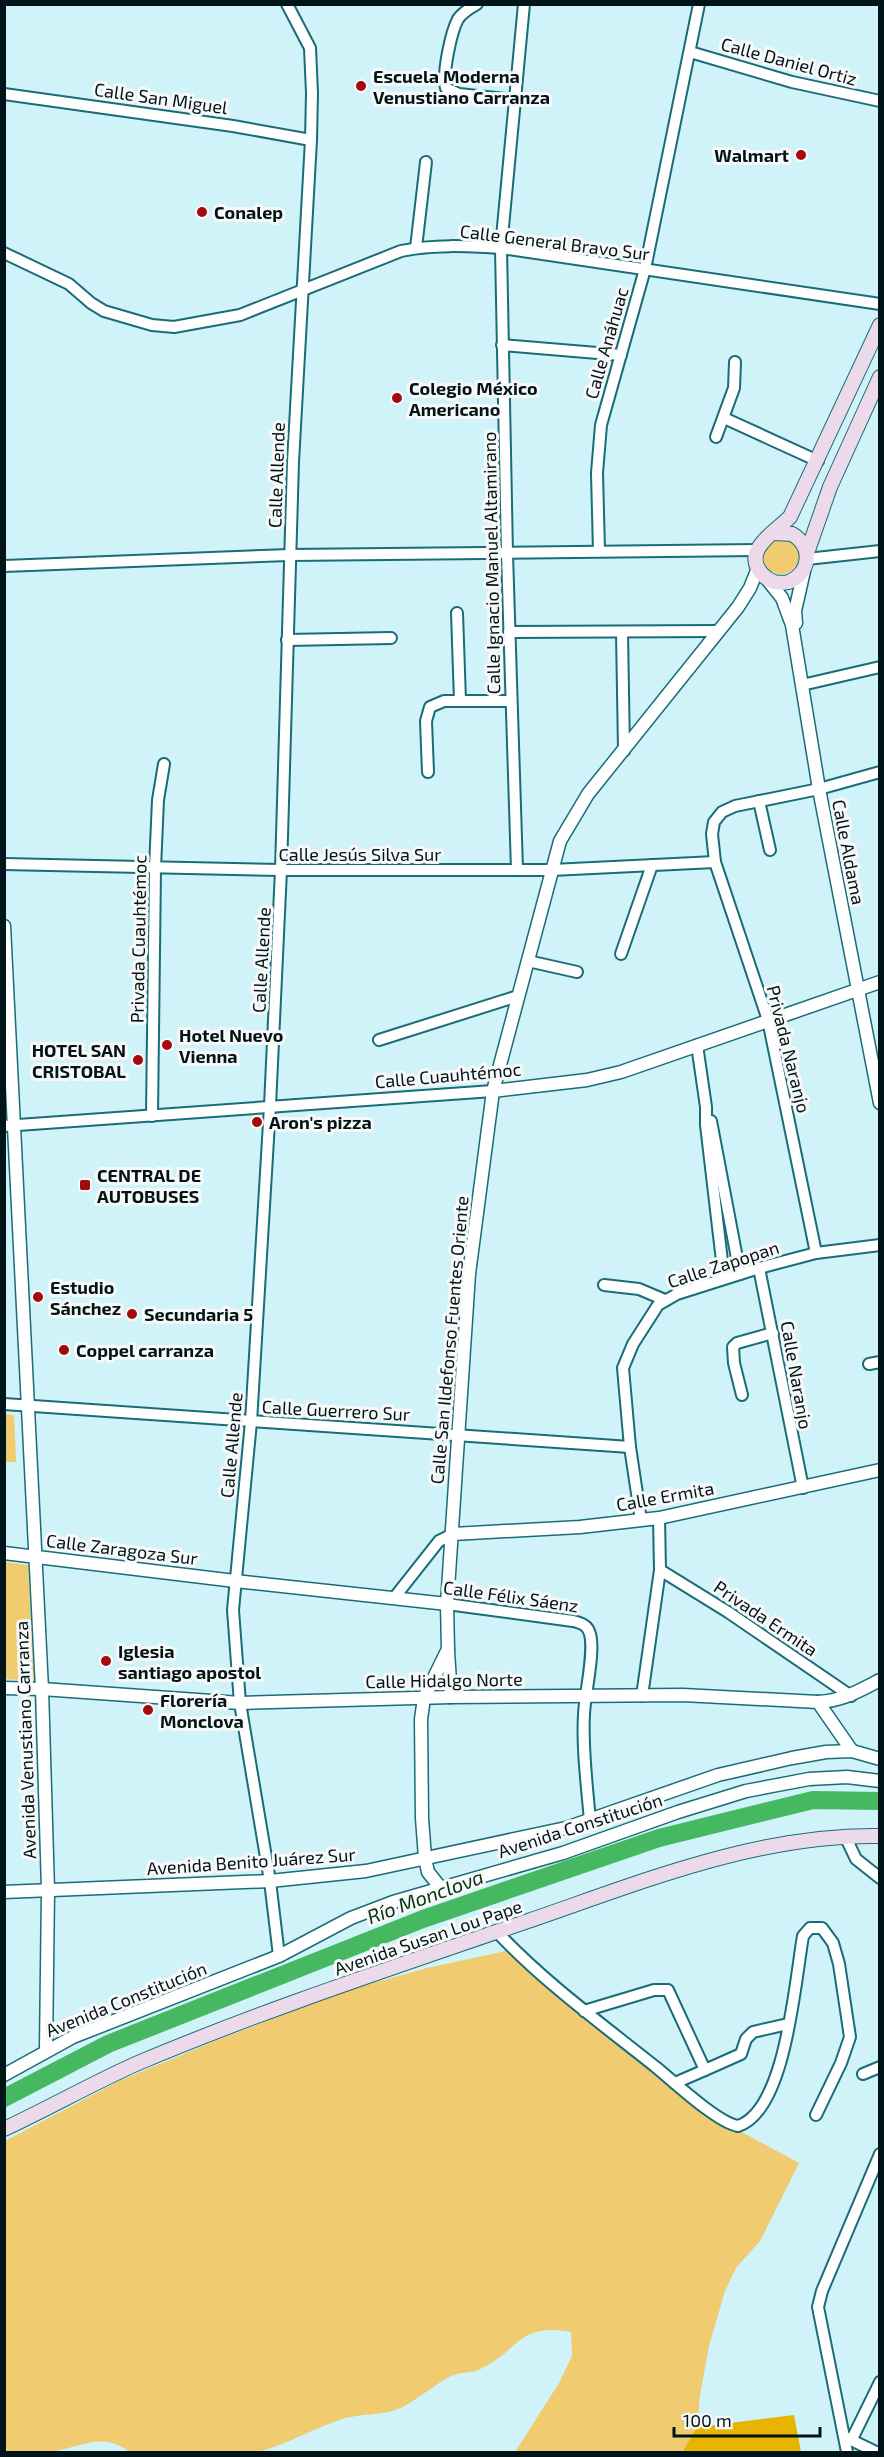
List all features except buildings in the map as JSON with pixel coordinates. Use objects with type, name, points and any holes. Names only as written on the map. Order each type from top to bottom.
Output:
[{"type":"main road","points":[[879,325],[818,461],[790,517],[774,533],[763,539],[757,550],[762,573],[783,584],[795,580],[806,561],[830,487],[879,377]]},
{"type":"main road","points":[[774,533],[786,532],[798,537],[806,561]]},
{"type":"main road","name":"Avenida Susan Lou Pape","points":[[4,2129],[99,2081],[200,2038],[697,1863],[776,1845],[845,1836],[879,1836]]},
{"type":"street","name":"Calle Allende","points":[[279,1956],[270,1881],[240,1703],[233,1610],[250,1422],[270,1106],[281,870],[289,555],[301,290],[311,140],[310,48],[287,4]]},
{"type":"street","points":[[477,4],[460,16],[454,29],[445,74],[446,88],[459,94],[515,100]]},
{"type":"street","name":"Calle Ignacio Manuel Altamirano","points":[[517,870],[510,701],[501,248],[524,4]]},
{"type":"street","name":"Calle Anáhuac","points":[[599,551],[597,473],[601,425],[645,269],[699,4]]},
{"type":"street","name":"Calle Daniel Ortiz","points":[[690,52],[792,82],[879,101]]},
{"type":"street","name":"Calle San Miguel","points":[[4,94],[232,126],[311,140]]},
{"type":"street","points":[[416,248],[426,162]]},
{"type":"street","name":"Calle General Bravo Sur","points":[[4,252],[69,284],[99,308],[162,327],[188,326],[240,315],[381,258],[416,248],[461,245],[501,248],[879,304]]},
{"type":"street","points":[[502,345],[621,355]]},
{"type":"street","points":[[716,437],[734,388],[735,362]]},
{"type":"street","points":[[724,418],[818,461]]},
{"type":"street","points":[[4,566],[289,555],[757,550]]},
{"type":"street","points":[[806,561],[879,551]]},
{"type":"street","name":"Calle Aldama","points":[[796,643],[795,611],[806,561]]},
{"type":"street","name":"Calle Aldama","points":[[762,573],[787,608],[796,643],[819,789],[879,1103]]},
{"type":"street","name":"Calle San Ildefonso Fuentes Oriente","points":[[451,1697],[447,1604],[469,1274],[493,1091],[560,841],[588,794],[719,631],[762,573]]},
{"type":"street","points":[[457,613],[460,701]]},
{"type":"street","points":[[509,632],[719,631]]},
{"type":"street","points":[[622,632],[624,751]]},
{"type":"street","points":[[287,640],[391,638]]},
{"type":"street","points":[[802,685],[879,667]]},
{"type":"street","points":[[428,772],[427,713],[430,706],[460,701],[510,701]]},
{"type":"street","name":"Privada Cuauhtémoc","points":[[152,1116],[155,868],[158,800],[164,764]]},
{"type":"street","points":[[770,850],[759,801],[819,789],[879,772]]},
{"type":"street","name":"Privada Naranjo","points":[[759,801],[735,806],[722,812],[714,822],[712,834],[715,862],[768,1020],[816,1253]]},
{"type":"street","name":"Calle Jesús Silva Sur","points":[[4,864],[281,870],[552,870],[715,862]]},
{"type":"street","points":[[621,954],[652,865]]},
{"type":"street","name":"Avenida Venustiano Carranza","points":[[4,926],[10,1126],[28,1406],[42,1689],[48,1890],[46,2050]]},
{"type":"street","points":[[528,961],[577,972]]},
{"type":"street","name":"Calle Cuauhtémoc","points":[[10,1126],[493,1091],[587,1080],[610,1075],[879,982]]},
{"type":"street","points":[[379,1040],[518,996]]},
{"type":"street","points":[[697,1045],[706,1107],[714,1135],[740,1274]]},
{"type":"street","points":[[706,1107],[706,1125],[724,1278]]},
{"type":"street","name":"Calle Zapopan","points":[[641,1520],[630,1447],[624,1363],[647,1319],[665,1300],[724,1278],[816,1253],[879,1245]]},
{"type":"street","name":"Calle Naranjo","points":[[759,1268],[803,1488]]},
{"type":"street","points":[[604,1285],[639,1289],[665,1300]]},
{"type":"street","points":[[742,1395],[732,1349],[735,1344],[773,1333]]},
{"type":"street","name":"Calle Guerrero Sur","points":[[4,1404],[630,1447]]},
{"type":"street","name":"Calle Ermita","points":[[453,1534],[580,1527],[658,1518],[879,1470]]},
{"type":"street","points":[[642,1695],[660,1570],[658,1518]]},
{"type":"street","points":[[394,1598],[439,1542],[453,1534]]},
{"type":"street","name":"Calle Zaragoza Sur","points":[[4,1553],[235,1581]]},
{"type":"street","name":"Privada Ermita","points":[[660,1570],[729,1612],[851,1696]]},
{"type":"street","name":"Calle Félix Sáenz","points":[[235,1581],[447,1604],[584,1624],[589,1631],[591,1641],[585,1696],[585,1758],[590,1821]]},
{"type":"street","name":"Calle San Ildefonso Fuentes Oriente","points":[[440,1887],[428,1872],[425,1858],[422,1818],[421,1719],[424,1698],[448,1649]]},
{"type":"street","name":"Calle Hidalgo Norte","points":[[4,1688],[240,1703],[451,1697],[642,1695],[707,1695],[829,1702],[851,1696],[879,1680]]},
{"type":"street","points":[[818,1702],[852,1751]]},
{"type":"street","name":"Avenida Benito Juárez Sur","points":[[4,1892],[270,1881],[366,1871],[545,1833],[590,1821],[668,1791],[718,1776],[813,1754],[852,1751],[879,1759]]},
{"type":"street","name":"Avenida Constitución","points":[[4,2075],[46,2050],[119,2018],[279,1956],[351,1918],[393,1902],[563,1853],[678,1812],[746,1791],[809,1779],[847,1777],[879,1781]]},
{"type":"street","points":[[845,1836],[856,1859],[879,1878]]},
{"type":"street","points":[[497,1932],[534,1969],[584,2011],[675,2084],[735,2126],[745,2124],[754,2118],[764,2105],[779,2068],[803,1936],[810,1928],[822,1928],[834,1943],[850,2037],[841,2063],[816,2115]]},
{"type":"street","points":[[584,2011],[654,1990],[668,1990],[705,2070]]},
{"type":"street","points":[[675,2084],[741,2054],[746,2039],[753,2032],[788,2024]]},
{"type":"street","points":[[863,2074],[879,2067]]},
{"type":"street","points":[[847,2452],[848,2438],[819,2314],[819,2301],[879,2154]]},
{"type":"street","points":[[848,2438],[879,2382]]},
{"type":"street","points":[[848,2438],[876,2452]]},
{"type":"shaded area","points":[[781,538],[794,543],[799,556],[794,569],[781,574],[768,569],[763,556],[768,543]]},
{"type":"shaded area","points":[[5,1414],[14,1415],[16,1462],[5,1462]]},
{"type":"shaded area","points":[[5,1562],[28,1565],[34,1681],[5,1679]]},
{"type":"shaded area","points":[[506,1951],[699,2106],[723,2122],[799,2163],[760,2241],[736,2268],[725,2291],[709,2346],[697,2427],[682,2452],[515,2452],[559,2383],[572,2356],[571,2332],[553,2330],[539,2331],[529,2335],[492,2363],[478,2370],[451,2376],[401,2408],[342,2419],[261,2451],[130,2452],[109,2442],[99,2442],[48,2452],[5,2452],[5,2141],[119,2081],[348,1990],[427,1968]]},
{"type":"shaded area","points":[[794,2415],[801,2452],[682,2452],[697,2427]]},
{"type":"waterway","name":"Río Monclova","points":[[4,2098],[108,2044],[423,1919],[659,1838],[813,1800],[880,1801]]},
{"type":"place","name":"Escuela Moderna Venustiano Carranza","points":[[361,86]]},
{"type":"place","name":"Walmart","points":[[801,155]]},
{"type":"place","name":"Conalep","points":[[202,212]]},
{"type":"place","name":"Colegio México Americano","points":[[397,398]]},
{"type":"place","name":"Hotel Nuevo Vienna","points":[[167,1045]]},
{"type":"place","name":"HOTEL SAN CRISTOBAL","points":[[138,1060]]},
{"type":"place","name":"Aron's pizza","points":[[257,1122]]},
{"type":"place","name":"CENTRAL DE AUTOBUSES","points":[[85,1185]]},
{"type":"place","name":"Estudio Sánchez","points":[[38,1297]]},
{"type":"place","name":"Secundaria 5","points":[[132,1314]]},
{"type":"place","name":"Coppel carranza","points":[[64,1350]]},
{"type":"place","name":"Iglesia santiago apostol","points":[[106,1661]]},
{"type":"place","name":"Florería Monclova","points":[[148,1710]]}]
